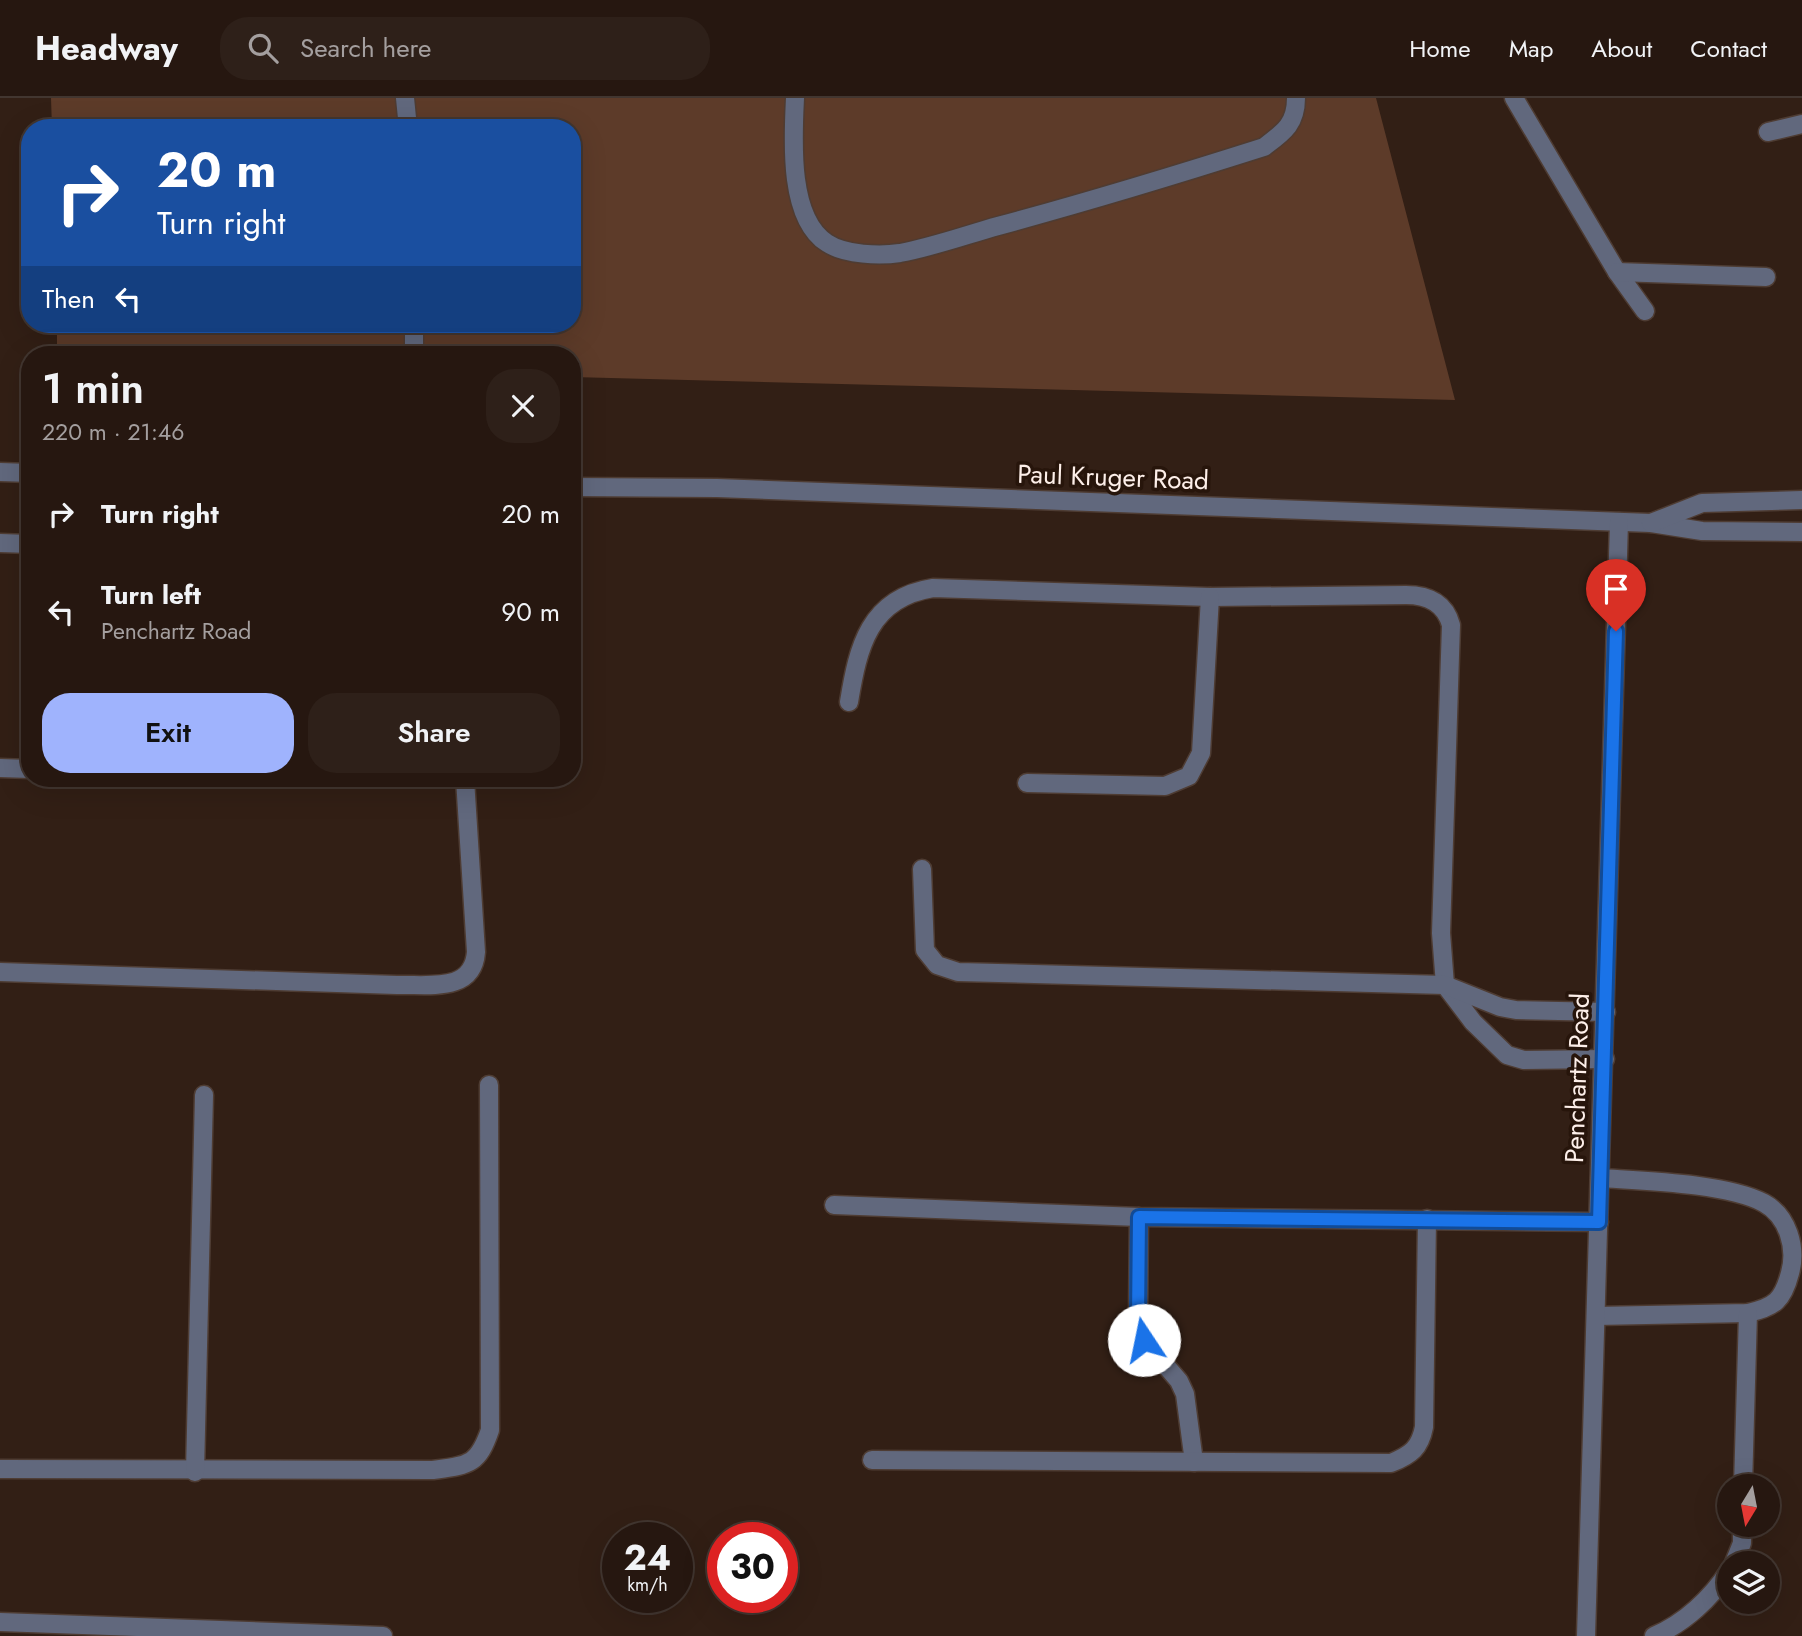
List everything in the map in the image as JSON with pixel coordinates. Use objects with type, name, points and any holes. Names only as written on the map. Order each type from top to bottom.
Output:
[{"type":"street","points":[[405,98],[407,119]]},
{"type":"street","points":[[795,98],[793,139],[797,186],[809,226],[828,244],[860,253],[899,253],[1087,202],[1264,147],[1288,129],[1296,115],[1296,98]]},
{"type":"street","points":[[1514,98],[1618,272],[1645,311]]},
{"type":"street","points":[[1769,132],[1802,124]]},
{"type":"street","points":[[1618,272],[1766,277]]},
{"type":"street","points":[[0,472],[21,473]]},
{"type":"street","name":"Paul Kruger Road","points":[[581,487],[717,488],[1651,523],[1702,531],[1802,532]]},
{"type":"street","name":"Paul Kruger Road","points":[[1651,523],[1702,503],[1802,500]]},
{"type":"street","name":"Penchartz Road","points":[[1586,1636],[1619,522]]},
{"type":"street","points":[[0,543],[21,544]]},
{"type":"street","points":[[849,702],[856,659],[867,631],[892,603],[910,592],[933,588],[1210,597],[1422,595],[1434,601],[1448,616],[1451,625],[1441,933],[1445,985],[1479,1029],[1507,1055],[1524,1060],[1605,1059]]},
{"type":"street","points":[[1027,783],[1165,786],[1189,776],[1201,753],[1210,597]]},
{"type":"street","points":[[0,768],[21,769]]},
{"type":"street","points":[[0,972],[397,985],[447,983],[467,977],[473,971],[476,952],[466,787]]},
{"type":"street","points":[[922,869],[925,950],[937,965],[958,972],[1445,985],[1516,1010],[1605,1012]]},
{"type":"street","points":[[0,1469],[195,1472],[433,1470],[464,1466],[481,1456],[490,1430],[489,1085]]},
{"type":"street","points":[[195,1472],[204,1095]]},
{"type":"street","points":[[1596,1317],[1748,1312],[1772,1307],[1782,1298],[1791,1271],[1793,1248],[1787,1229],[1776,1212],[1763,1202],[1734,1193],[1600,1178]]},
{"type":"street","points":[[834,1205],[1139,1217],[1599,1222]]},
{"type":"street","points":[[1139,1217],[1138,1319],[1144,1340],[1179,1381],[1185,1394],[1194,1462]]},
{"type":"street","points":[[872,1460],[1391,1463],[1411,1455],[1421,1442],[1424,1427],[1427,1219]]},
{"type":"street","points":[[1744,1474],[1748,1312]]},
{"type":"street","points":[[1654,1636],[1682,1619],[1717,1588]]},
{"type":"street","points":[[0,1622],[95,1631],[383,1636]]},
{"type":"shaded area","points":[[51,98],[1376,98],[1455,400],[581,377],[581,346],[57,346],[57,333],[581,333],[581,119],[52,119]]},
{"type":"route","points":[[1144,1340],[1138,1319],[1139,1217],[1599,1222],[1616,631]]}]
